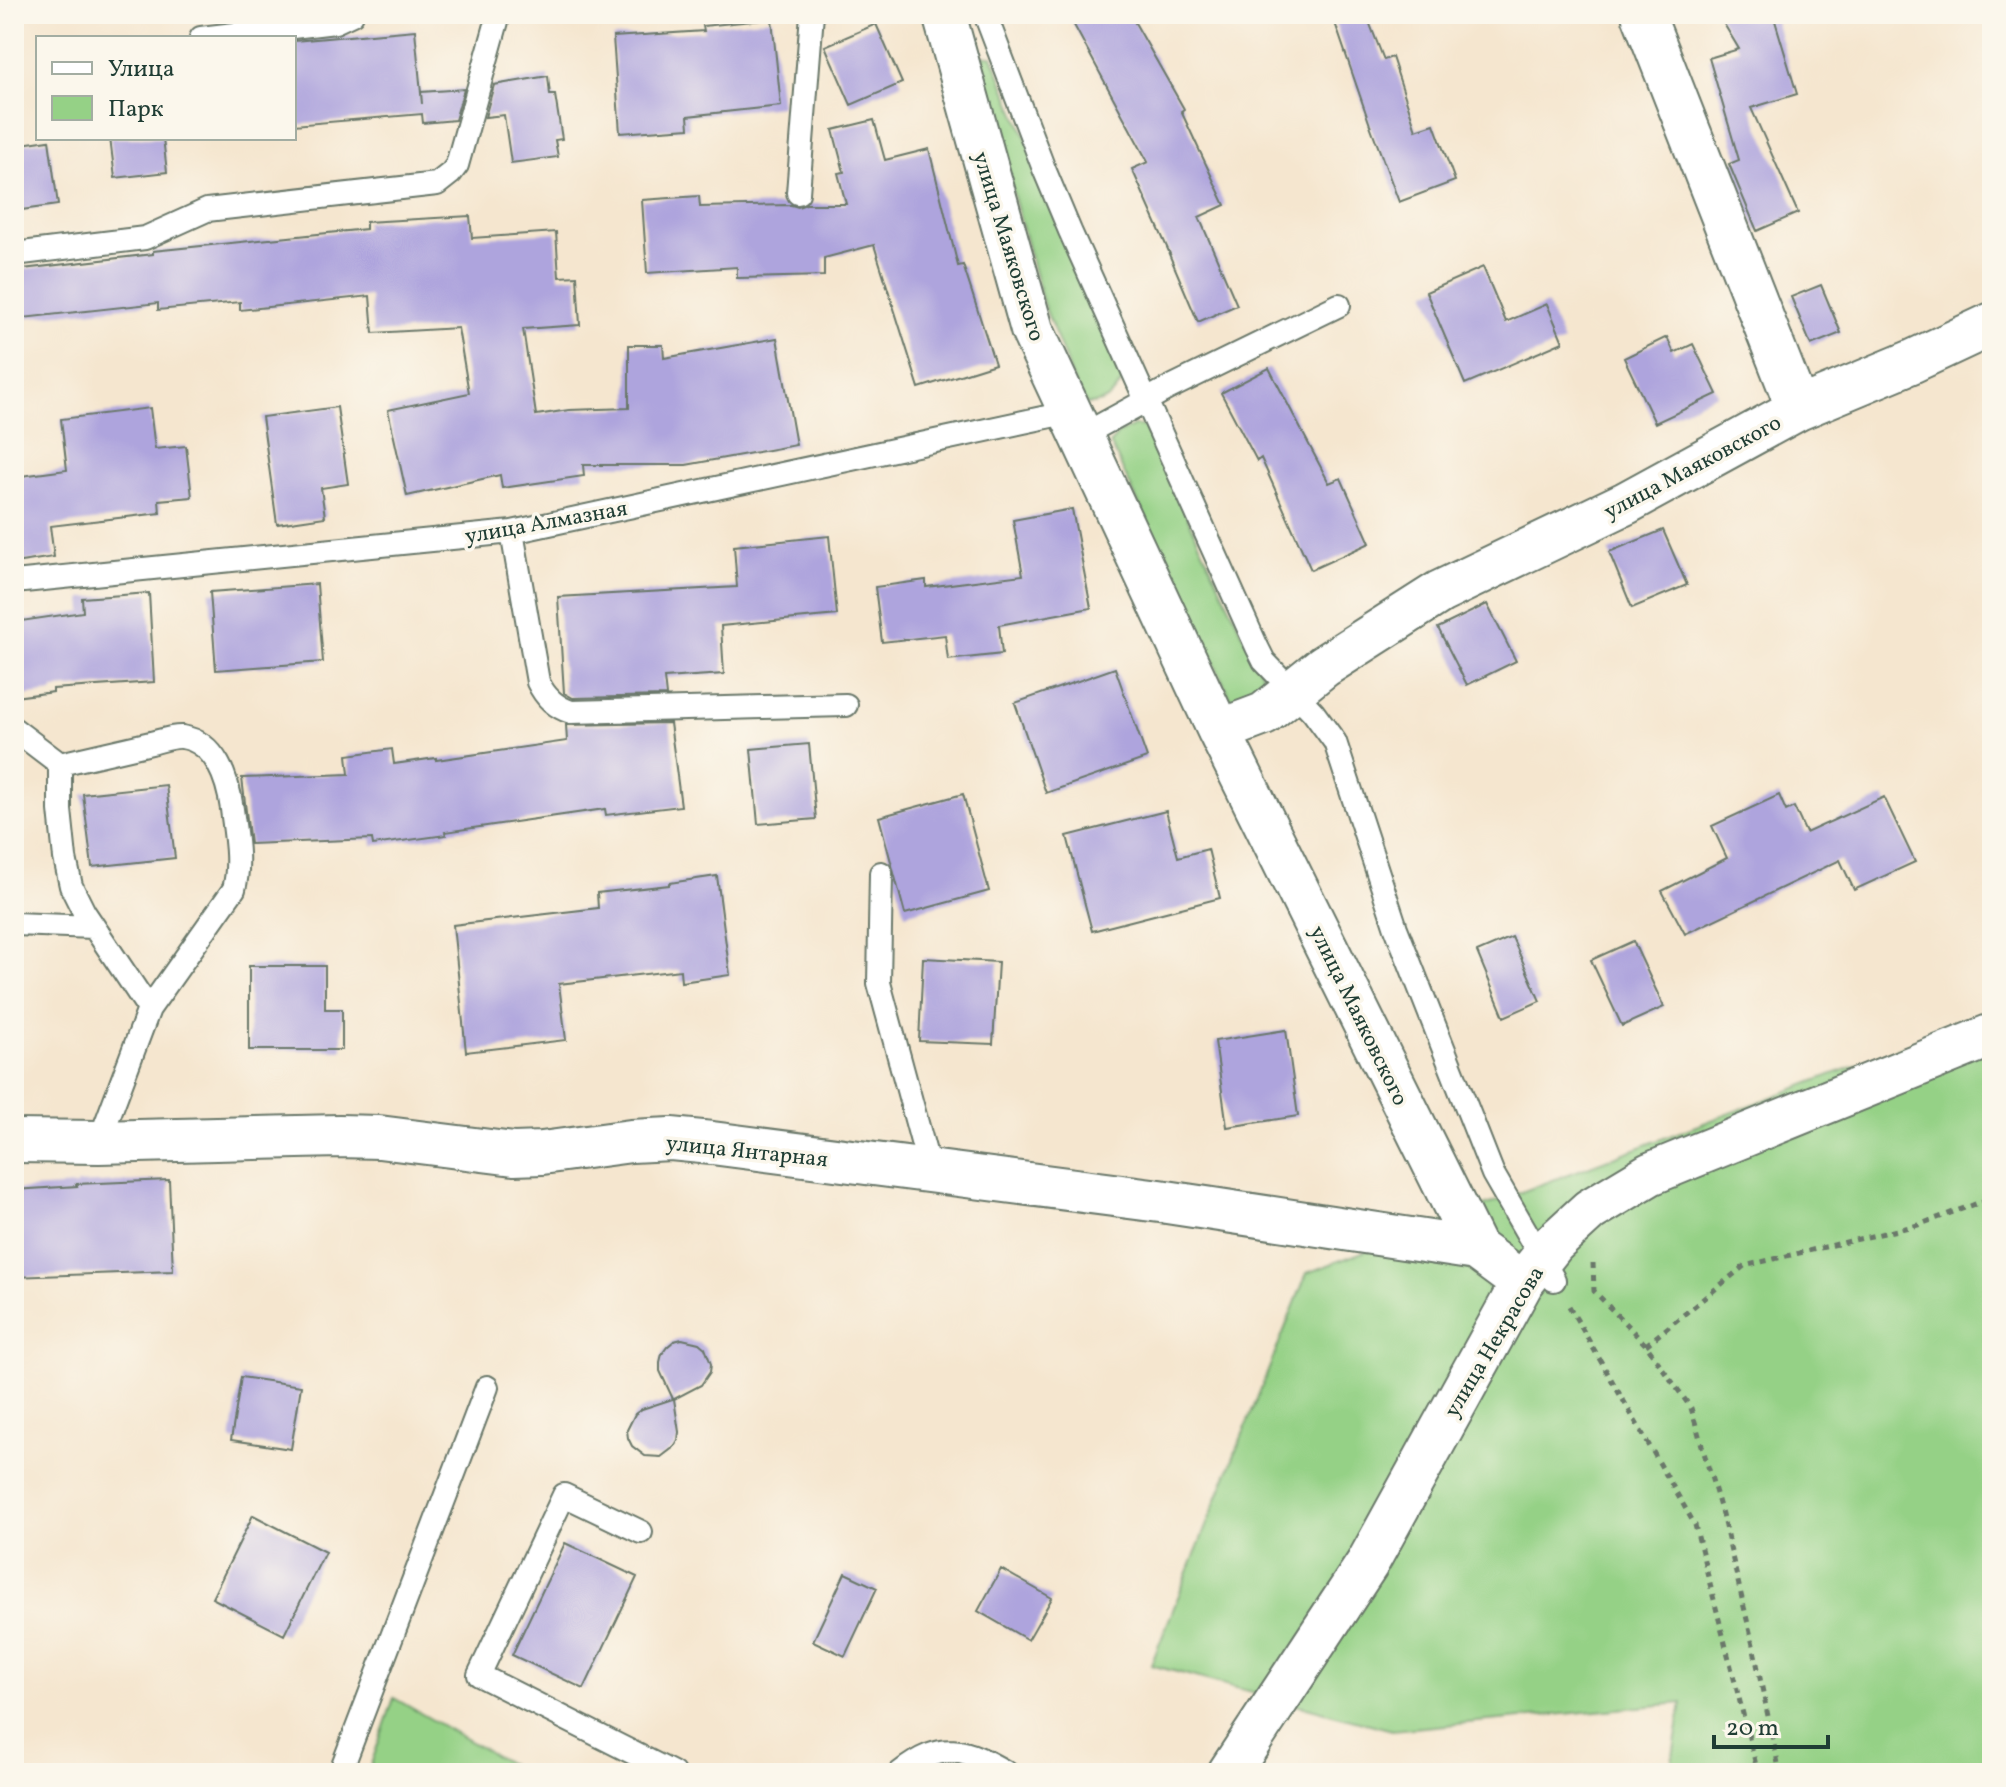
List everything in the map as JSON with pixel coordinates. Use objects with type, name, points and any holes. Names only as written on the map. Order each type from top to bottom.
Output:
[{"type":"street","name":"улица Маяковского","points":[[944,14],[1032,330],[1219,731],[1476,1249],[1539,1274]]},
{"type":"street","name":"улица Маяковского","points":[[1219,731],[1264,714],[1324,666],[1440,592],[1626,503],[1798,409],[1643,14]]},
{"type":"street","points":[[1798,409],[1992,324]]},
{"type":"street","name":"улица Некрасова","points":[[1229,1773],[1367,1564],[1539,1274],[1554,1243],[1590,1210],[1650,1174],[1992,1035]]},
{"type":"street","name":"улица Янтарная","points":[[14,1141],[379,1137],[514,1154],[671,1139],[1160,1201],[1476,1249]]},
{"type":"lane","points":[[218,36],[335,22],[352,14]]},
{"type":"lane","points":[[14,254],[145,238],[207,210],[437,184],[457,165],[499,14]]},
{"type":"lane","points":[[798,193],[812,14]]},
{"type":"lane","points":[[985,14],[1070,231],[1260,653],[1313,712],[1335,742],[1396,928],[1493,1174],[1539,1274]]},
{"type":"lane","name":"улица Алмазная","points":[[14,582],[512,532],[1075,424],[1147,400],[1339,305]]},
{"type":"lane","points":[[512,532],[538,682],[549,700],[558,707],[571,712],[846,705]]},
{"type":"lane","points":[[14,729],[60,764],[180,737],[207,750],[223,773],[229,790],[235,835],[237,876],[234,889],[149,1009],[99,1142]]},
{"type":"lane","points":[[60,764],[60,810],[71,886],[94,927],[149,1009]]},
{"type":"lane","points":[[881,873],[879,983],[930,1171]]},
{"type":"lane","points":[[14,924],[94,927]]},
{"type":"lane","points":[[340,1773],[487,1387]]},
{"type":"lane","points":[[641,1532],[564,1495],[479,1675],[673,1773]]},
{"type":"lane","points":[[900,1773],[929,1755],[954,1751],[972,1754],[1007,1773]]},
{"type":"path","points":[[1646,1345],[1744,1266],[1918,1225],[1992,1198]]},
{"type":"path","points":[[1590,1210],[1594,1291],[1646,1345],[1691,1408],[1722,1514],[1780,1773]]},
{"type":"path","points":[[1539,1274],[1695,1525],[1758,1773]]},
{"type":"green space","points":[[984,56],[992,56],[1125,376],[1114,393],[1094,404],[1087,404],[1078,392],[1043,303],[980,73]]},
{"type":"green space","points":[[1134,426],[1144,426],[1267,685],[1252,698],[1232,701],[1110,443],[1119,433]]},
{"type":"green space","points":[[1992,1014],[1992,1773],[1670,1773],[1682,1703],[1392,1730],[1151,1665],[1307,1273]]},
{"type":"green space","points":[[394,1698],[525,1773],[368,1773]]},
{"type":"building","points":[[1068,14],[1130,14],[1184,109],[1181,111],[1225,205],[1199,217],[1237,305],[1198,322],[1132,169],[1148,162]]},
{"type":"building","points":[[1332,14],[1366,14],[1384,60],[1392,57],[1416,130],[1434,124],[1455,181],[1399,202]]},
{"type":"building","points":[[1718,14],[1773,14],[1797,94],[1751,108],[1798,213],[1757,231],[1729,164],[1739,160],[1709,58],[1739,49]]},
{"type":"building","points":[[772,19],[781,106],[688,116],[689,128],[620,133],[613,37],[704,31],[703,26]]},
{"type":"building","points":[[876,24],[902,83],[851,105],[825,46]]},
{"type":"building","points":[[415,30],[422,104],[421,92],[464,89],[455,120],[423,123],[422,114],[296,125],[296,41]]},
{"type":"building","points":[[548,76],[550,95],[555,95],[562,139],[555,140],[558,157],[511,163],[504,115],[485,117],[494,85]]},
{"type":"building","points":[[874,120],[885,160],[929,149],[958,266],[963,265],[995,364],[919,388],[874,245],[824,258],[824,276],[737,278],[737,267],[647,273],[642,200],[699,196],[700,207],[846,204],[838,173],[844,172],[833,130]]},
{"type":"building","points":[[49,140],[58,205],[14,211],[14,145]]},
{"type":"building","points":[[110,140],[163,140],[167,172],[115,178]]},
{"type":"building","points":[[470,216],[472,238],[556,232],[559,277],[577,276],[580,325],[523,329],[536,415],[569,410],[629,408],[629,345],[663,345],[664,358],[777,338],[796,445],[686,465],[583,465],[584,476],[502,488],[500,475],[407,496],[388,410],[469,393],[458,328],[373,333],[370,296],[240,310],[240,302],[158,310],[158,303],[14,319],[14,270],[153,254],[153,251],[366,229],[366,222]]},
{"type":"building","points":[[1483,267],[1506,322],[1547,304],[1563,342],[1465,384],[1426,292]]},
{"type":"building","points":[[1821,285],[1841,333],[1811,345],[1791,297]]},
{"type":"building","points":[[1667,337],[1674,353],[1693,344],[1717,394],[1655,423],[1624,358]]},
{"type":"building","points":[[1269,368],[1329,483],[1341,478],[1370,543],[1311,570],[1261,458],[1257,461],[1221,393]]},
{"type":"building","points":[[337,407],[348,484],[321,488],[325,517],[277,524],[262,417]]},
{"type":"building","points":[[150,408],[155,449],[186,446],[192,497],[159,500],[160,513],[50,526],[54,557],[14,563],[14,477],[67,470],[61,419]]},
{"type":"building","points":[[1072,509],[1091,608],[999,625],[1002,654],[948,660],[945,635],[882,642],[875,587],[926,580],[926,587],[1023,575],[1013,520]]},
{"type":"building","points":[[1663,530],[1687,585],[1632,608],[1609,552]]},
{"type":"building","points":[[829,536],[837,615],[721,626],[724,674],[664,678],[666,696],[573,698],[564,693],[558,597],[737,587],[734,546]]},
{"type":"building","points":[[317,584],[323,662],[216,670],[210,592]]},
{"type":"building","points":[[149,593],[154,682],[53,689],[53,692],[14,697],[14,622],[83,612],[82,598]]},
{"type":"building","points":[[1487,604],[1516,661],[1467,685],[1438,628]]},
{"type":"building","points":[[1115,668],[1147,758],[1046,793],[1015,703]]},
{"type":"building","points":[[670,723],[681,806],[606,815],[605,809],[373,845],[372,839],[250,844],[242,778],[349,774],[347,755],[392,749],[394,764],[567,741],[566,725]]},
{"type":"building","points":[[809,744],[816,819],[758,824],[751,749]]},
{"type":"building","points":[[166,785],[175,858],[92,867],[83,794]]},
{"type":"building","points":[[963,794],[989,891],[905,914],[879,817]]},
{"type":"building","points":[[1779,795],[1786,811],[1794,807],[1806,833],[1884,797],[1915,862],[1854,890],[1840,860],[1685,934],[1662,891],[1727,858],[1712,826]]},
{"type":"building","points":[[1166,811],[1178,857],[1208,849],[1220,898],[1092,931],[1067,836]]},
{"type":"building","points":[[717,876],[730,975],[681,982],[680,970],[559,984],[566,1040],[466,1052],[453,925],[598,908],[597,893]]},
{"type":"building","points":[[1512,937],[1540,1001],[1504,1017],[1477,952]]},
{"type":"building","points":[[1633,941],[1664,1007],[1622,1026],[1591,960]]},
{"type":"building","points":[[923,958],[998,962],[993,1044],[919,1041]]},
{"type":"building","points":[[249,966],[325,966],[325,1009],[342,1009],[342,1050],[249,1050]]},
{"type":"building","points":[[1286,1030],[1298,1116],[1227,1127],[1215,1041]]},
{"type":"building","points":[[169,1180],[173,1271],[14,1277],[14,1190]]},
{"type":"building","points":[[682,1339],[699,1343],[705,1348],[711,1364],[710,1372],[701,1385],[674,1399],[679,1432],[674,1447],[661,1457],[645,1456],[632,1446],[627,1430],[635,1414],[642,1409],[673,1399],[660,1371],[660,1362],[667,1347]]},
{"type":"building","points":[[241,1377],[301,1386],[291,1449],[231,1440]]},
{"type":"building","points":[[253,1515],[325,1552],[284,1635],[212,1598]]},
{"type":"building","points":[[565,1543],[637,1577],[584,1689],[512,1655]]},
{"type":"building","points":[[1001,1569],[1052,1598],[1028,1640],[978,1611]]},
{"type":"building","points":[[845,1573],[877,1588],[845,1656],[813,1641]]}]
